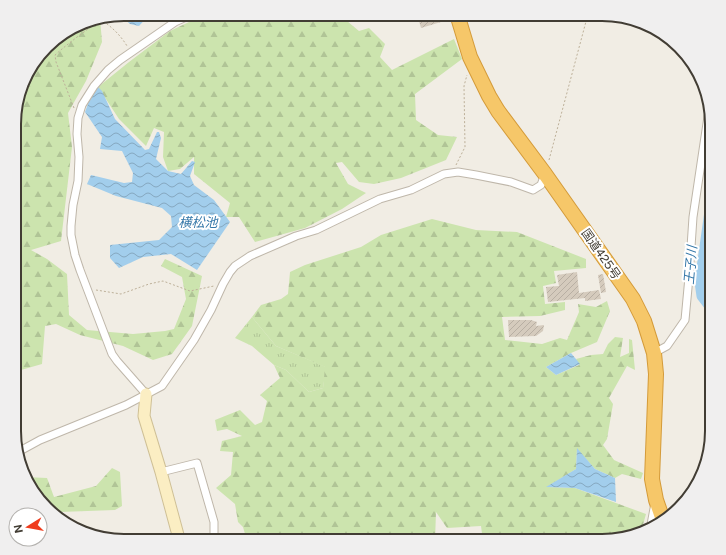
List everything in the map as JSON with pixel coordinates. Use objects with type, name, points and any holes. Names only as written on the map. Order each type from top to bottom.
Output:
[{"type":"highway","name":"国道425号","points":[[459,21],[470,57],[498,111],[545,174],[633,299],[644,321],[654,353],[656,374],[652,479],[656,500],[661,515]]},
{"type":"street","points":[[177,21],[131,52],[108,70],[94,86],[82,105],[78,118],[78,180],[73,205],[71,235],[75,255],[112,354],[146,394],[144,416],[178,534]]},
{"type":"street","points":[[654,353],[667,346],[685,320],[693,217],[705,156]]},
{"type":"street","points":[[23,449],[40,440],[126,405],[162,386],[190,345],[211,310],[230,272],[235,266],[250,256],[296,236],[316,230],[380,200],[411,190],[444,174],[458,172],[476,175],[510,182],[534,190],[541,185],[545,174]]},
{"type":"street","points":[[161,472],[197,463],[214,522],[214,534]]},
{"type":"street","points":[[652,521],[656,500]]},
{"type":"path","points":[[545,174],[586,21]]},
{"type":"path","points":[[106,23],[122,38],[131,52]]},
{"type":"path","points":[[78,118],[56,62],[55,55],[91,26]]},
{"type":"path","points":[[452,173],[465,147],[464,86],[467,71]]},
{"type":"path","points":[[87,289],[121,294],[149,284],[163,281],[190,290],[223,284]]},
{"type":"green space","points":[[191,21],[347,21],[359,31],[369,28],[385,44],[380,57],[392,70],[454,39],[462,59],[415,94],[416,120],[438,135],[457,137],[446,160],[401,178],[374,184],[359,182],[342,162],[336,163],[348,184],[366,193],[342,209],[305,228],[255,242],[239,217],[226,217],[230,203],[194,174],[194,157],[180,169],[168,171],[163,157],[164,132],[154,128],[146,146],[119,119],[98,87],[170,31]]},
{"type":"green space","points":[[100,23],[102,42],[86,81],[68,113],[72,147],[61,241],[31,250],[47,259],[67,274],[69,315],[87,330],[133,334],[174,329],[186,299],[182,277],[161,266],[165,259],[202,276],[192,326],[172,354],[153,360],[123,346],[80,335],[56,324],[45,326],[42,364],[21,370],[21,124],[24,97],[38,67],[56,46],[72,35],[91,26]]},
{"type":"green space","points":[[432,219],[476,230],[517,232],[586,259],[586,268],[554,271],[556,283],[543,286],[545,304],[565,302],[565,310],[540,316],[502,317],[505,340],[542,344],[560,338],[567,340],[579,312],[578,304],[596,307],[607,301],[610,311],[597,342],[571,353],[546,367],[556,375],[579,365],[576,359],[591,355],[603,354],[608,344],[615,337],[623,338],[620,357],[629,353],[629,339],[632,340],[635,370],[627,366],[609,398],[613,404],[607,439],[603,445],[614,460],[643,473],[641,479],[622,474],[615,478],[595,469],[577,449],[576,469],[547,487],[575,488],[646,514],[643,526],[629,531],[602,534],[482,534],[481,526],[447,528],[436,512],[435,534],[245,534],[243,527],[238,522],[235,504],[216,488],[231,475],[233,452],[220,451],[222,441],[242,436],[227,429],[217,431],[215,420],[240,410],[255,425],[262,422],[267,401],[260,395],[280,378],[274,365],[286,370],[309,392],[323,388],[325,367],[276,346],[252,317],[261,305],[281,299],[288,294],[290,272],[305,265],[361,247],[381,235]]},
{"type":"green space","points":[[252,317],[276,346],[326,367],[323,388],[309,392],[286,370],[274,365],[252,346],[235,338]]},
{"type":"green space","points":[[112,468],[120,472],[122,506],[115,510],[60,512],[42,494],[32,477],[47,478],[54,497],[96,486]]},
{"type":"water","points":[[127,21],[144,21],[139,26],[130,24]]},
{"type":"water","name":"横松池","points":[[98,87],[102,91],[115,119],[145,150],[149,149],[157,132],[159,132],[161,138],[156,159],[168,171],[181,174],[192,161],[195,162],[190,176],[194,185],[214,200],[230,222],[197,270],[171,254],[143,257],[119,268],[110,258],[110,245],[159,240],[172,227],[171,216],[162,208],[116,196],[87,184],[91,175],[124,183],[132,182],[133,173],[122,151],[100,149],[102,137],[85,112],[89,101]]},
{"type":"water","points":[[571,353],[580,364],[556,375],[546,367]]},
{"type":"water","points":[[577,448],[595,469],[615,478],[616,502],[575,488],[546,487],[576,469]]},
{"type":"building","points":[[419,21],[441,21],[441,22],[421,28]]},
{"type":"building","points":[[577,272],[579,293],[599,290],[601,299],[585,301],[585,298],[548,302],[546,287],[559,286],[557,275]]},
{"type":"building","points":[[603,274],[606,292],[601,293],[598,275]]},
{"type":"building","points":[[508,320],[531,320],[537,322],[536,326],[544,325],[543,331],[536,336],[509,337]]},
{"type":"waterway","name":"王子川","points":[[705,247],[700,282],[702,296],[705,300]]}]
